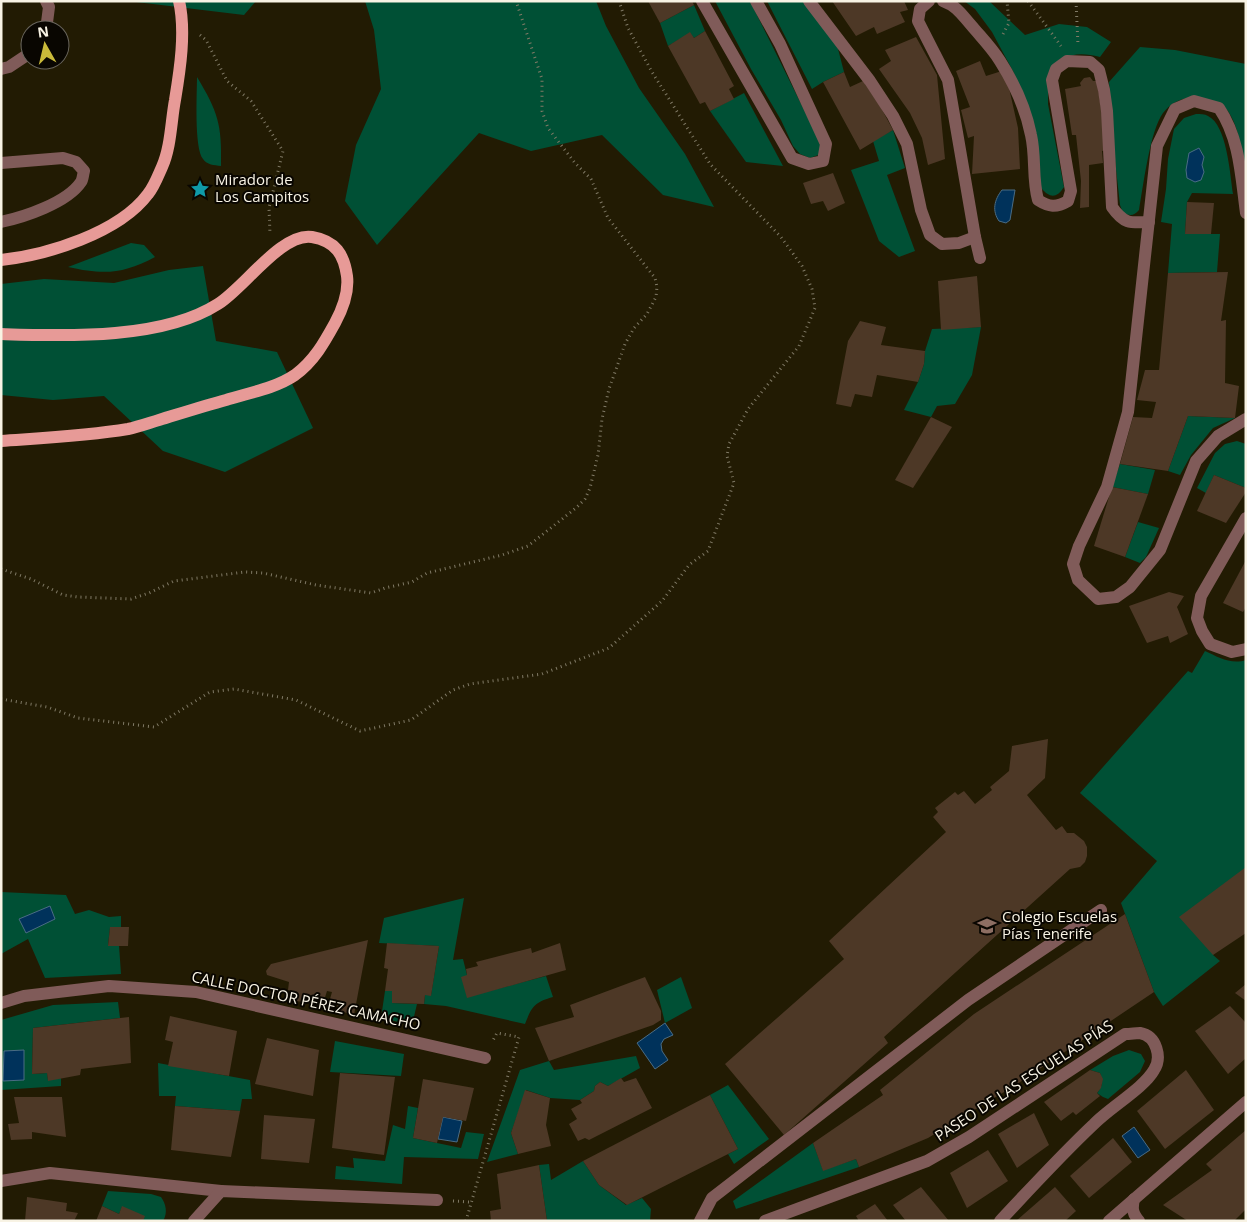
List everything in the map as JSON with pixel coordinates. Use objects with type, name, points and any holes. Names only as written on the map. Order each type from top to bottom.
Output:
[{"type":"main road","points":[[1,260],[26,257],[61,248],[95,233],[122,218],[148,194],[163,165],[180,71],[182,17],[179,1]]},
{"type":"main road","points":[[1,334],[58,336],[105,334],[179,321],[218,304],[238,289],[279,249],[290,241],[301,237],[322,240],[339,251],[344,261],[348,284],[338,317],[318,354],[295,375],[283,382],[130,429],[1,441]]},
{"type":"street","points":[[46,1],[49,7],[47,20]]},
{"type":"street","points":[[702,1],[792,158],[809,164],[823,161],[826,144],[780,44],[756,1]]},
{"type":"street","points":[[809,1],[870,81],[893,116],[907,144],[921,210],[930,235],[942,244],[959,243],[975,237]]},
{"type":"street","points":[[929,1],[920,9],[918,21],[948,80],[980,258]]},
{"type":"street","points":[[943,1],[953,5],[983,40],[1000,61],[1017,92],[1031,134],[1034,156],[1034,186],[1038,200],[1048,206],[1059,206],[1068,201],[1071,191],[1052,80],[1056,70],[1067,61],[1090,62],[1099,70],[1104,90],[1112,207],[1119,218],[1132,223],[1149,222]]},
{"type":"street","points":[[1,69],[9,67],[20,60]]},
{"type":"street","points":[[1246,213],[1237,147],[1228,123],[1219,108],[1194,101],[1175,109],[1157,146],[1128,412],[1107,487],[1079,546],[1074,564],[1078,580],[1098,599],[1116,597],[1130,587],[1160,550],[1196,461],[1218,436],[1246,419]]},
{"type":"street","points":[[1,163],[63,158],[76,162],[84,171],[82,180],[73,190],[52,204],[1,222]]},
{"type":"street","points":[[1246,518],[1201,596],[1197,618],[1210,644],[1232,652],[1246,649]]},
{"type":"street","points":[[700,1221],[712,1198],[968,1000],[1101,910]]},
{"type":"street","name":"CALLE DOCTOR PÉREZ CAMACHO","points":[[1,1004],[24,996],[110,986],[196,992],[485,1058]]},
{"type":"street","name":"PASEO DE LAS ESCUELAS PÍAS","points":[[765,1221],[926,1161],[969,1137],[1125,1034],[1141,1033],[1151,1038],[1157,1049],[1158,1059],[1154,1070],[1144,1082],[1094,1123],[1000,1221]]},
{"type":"street","points":[[1108,1221],[1246,1102]]},
{"type":"street","points":[[1,1181],[50,1173],[221,1191],[437,1200]]},
{"type":"street","points":[[194,1221],[221,1191]]},
{"type":"street","points":[[1134,1199],[1132,1209],[1134,1216],[1139,1221]]},
{"type":"path","points":[[1,569],[31,579],[63,595],[78,597],[131,599],[174,581],[245,572],[262,573],[316,585],[371,593],[412,582],[428,573],[502,555],[528,546],[570,513],[585,498],[590,488],[598,455],[602,419],[612,380],[625,344],[634,328],[647,314],[656,297],[657,287],[655,278],[608,218],[591,179],[575,163],[548,128],[542,111],[542,79],[516,1]]},
{"type":"path","points":[[1,699],[47,707],[78,718],[154,726],[210,692],[234,689],[296,700],[360,731],[411,720],[453,690],[470,684],[542,674],[609,648],[662,601],[689,565],[708,551],[734,483],[727,456],[728,444],[748,409],[799,346],[815,308],[812,289],[802,266],[780,237],[710,164],[652,72],[628,28],[619,1]]},
{"type":"path","points":[[983,40],[1004,34],[1009,23],[1007,1]]},
{"type":"path","points":[[1028,1],[1075,60]]},
{"type":"path","points":[[1075,60],[1076,1]]},
{"type":"path","points":[[182,17],[206,40],[227,82],[251,101],[282,152],[269,208],[269,232],[279,249]]},
{"type":"path","points":[[466,1221],[519,1037],[497,1033],[485,1058]]},
{"type":"green space","points":[[128,1],[256,1],[244,15]]},
{"type":"green space","points":[[365,1],[596,1],[606,26],[639,88],[685,154],[714,207],[663,195],[602,135],[531,151],[479,133],[377,245],[345,201],[356,145],[381,89],[374,30]]},
{"type":"green space","points":[[715,1],[750,1],[822,146],[821,154],[810,158],[800,154],[793,146],[781,120]]},
{"type":"green space","points":[[767,1],[803,1],[837,45],[844,72],[812,89]]},
{"type":"green space","points":[[964,1],[989,1],[1025,35],[1059,24],[1087,27],[1111,42],[1100,57],[1080,54],[1060,59],[1048,83],[1048,104],[1064,187],[1056,195],[1047,194],[1041,188],[1014,73],[992,32],[975,9]]},
{"type":"green space","points":[[694,5],[705,31],[694,38],[690,33],[668,46],[660,23]]},
{"type":"green space","points":[[1140,47],[1175,50],[1246,64],[1246,180],[1239,140],[1228,111],[1219,103],[1213,101],[1191,98],[1182,99],[1166,109],[1158,121],[1148,160],[1139,210],[1132,215],[1123,213],[1120,205],[1115,160],[1109,82]]},
{"type":"green space","points":[[197,77],[210,100],[217,119],[221,139],[221,166],[207,162],[200,153],[197,132]]},
{"type":"green space","points":[[744,93],[783,166],[746,162],[710,111]]},
{"type":"green space","points":[[1196,114],[1208,116],[1220,129],[1229,163],[1233,194],[1192,193],[1187,202],[1185,234],[1220,234],[1217,272],[1168,273],[1172,224],[1161,222],[1168,159],[1174,129],[1184,118]]},
{"type":"green space","points":[[893,130],[905,168],[887,175],[915,251],[899,257],[879,241],[851,170],[879,161],[873,141]]},
{"type":"green space","points":[[131,243],[144,245],[155,257],[123,270],[103,272],[68,267]]},
{"type":"green space","points":[[203,266],[216,341],[277,352],[313,428],[225,472],[163,451],[104,396],[53,400],[1,395],[1,284],[44,279],[114,283],[169,270]]},
{"type":"green space","points":[[981,327],[972,375],[955,404],[937,406],[931,417],[904,410],[918,382],[932,329]]},
{"type":"green space","points":[[1188,416],[1235,418],[1213,428],[1191,455],[1180,475],[1168,471]]},
{"type":"green space","points":[[1237,441],[1246,444],[1246,488],[1214,475],[1206,493],[1197,488],[1215,453],[1225,444]]},
{"type":"green space","points":[[1120,464],[1155,470],[1148,494],[1112,487]]},
{"type":"green space","points":[[1138,522],[1159,528],[1146,557],[1140,563],[1125,557]]},
{"type":"green space","points":[[1205,651],[1230,661],[1246,660],[1246,867],[1213,955],[1220,961],[1163,1006],[1154,992],[1121,903],[1157,861],[1080,793],[1188,671],[1192,673]]},
{"type":"green space","points":[[1,892],[66,895],[75,914],[89,910],[109,917],[121,916],[121,927],[110,928],[108,945],[119,945],[121,974],[45,978],[28,939],[1,954]]},
{"type":"green space","points":[[464,898],[453,960],[463,959],[467,975],[467,997],[546,976],[553,997],[538,1003],[530,1013],[525,1024],[446,1006],[424,1004],[425,995],[431,995],[439,946],[379,943],[384,918]]},
{"type":"green space","points":[[681,977],[692,1008],[665,1023],[657,990]]},
{"type":"green space","points":[[385,991],[392,991],[392,1003],[417,1004],[412,1025],[381,1018]]},
{"type":"green space","points":[[118,1002],[120,1018],[33,1028],[32,1074],[47,1073],[48,1080],[61,1078],[61,1086],[1,1090],[1,1020],[53,1005]]},
{"type":"green space","points":[[335,1041],[404,1054],[401,1076],[330,1072]]},
{"type":"green space","points":[[1129,1050],[1141,1054],[1145,1061],[1140,1072],[1108,1099],[1103,1097],[1097,1093],[1102,1083],[1100,1073],[1090,1070],[1113,1056]]},
{"type":"green space","points":[[636,1056],[640,1068],[608,1086],[600,1082],[595,1086],[594,1091],[580,1100],[550,1098],[526,1090],[511,1133],[518,1154],[487,1162],[520,1070],[549,1061],[554,1070]]},
{"type":"green space","points":[[158,1063],[250,1080],[252,1099],[242,1099],[240,1111],[175,1106],[176,1096],[159,1096]]},
{"type":"green space","points":[[728,1085],[769,1139],[734,1164],[728,1154],[738,1149],[710,1095]]},
{"type":"green space","points":[[408,1106],[418,1108],[413,1138],[461,1148],[466,1132],[484,1134],[478,1159],[404,1157],[402,1184],[335,1179],[336,1166],[354,1168],[353,1158],[385,1161],[393,1125],[405,1129]]},
{"type":"green space","points":[[813,1143],[823,1170],[856,1159],[859,1167],[736,1209],[733,1201]]},
{"type":"green space","points":[[583,1161],[599,1185],[626,1205],[642,1198],[651,1209],[650,1221],[547,1221],[539,1165],[549,1164],[551,1180]]},
{"type":"green space","points":[[108,1191],[151,1194],[161,1197],[166,1209],[165,1218],[163,1221],[143,1221],[122,1207],[119,1214],[102,1206]]},
{"type":"water","points":[[1199,148],[1204,157],[1202,165],[1204,172],[1201,180],[1195,182],[1187,178],[1186,170],[1189,153]]},
{"type":"water","points":[[1002,190],[1015,190],[1010,220],[1006,223],[999,221],[995,213],[997,198]]},
{"type":"water","points":[[50,906],[55,919],[26,933],[19,919]]},
{"type":"water","points":[[665,1023],[673,1035],[664,1039],[661,1044],[662,1051],[668,1060],[655,1069],[637,1043]]},
{"type":"water","points":[[24,1050],[24,1080],[3,1081],[4,1051]]},
{"type":"water","points":[[443,1117],[462,1121],[457,1142],[438,1139]]},
{"type":"water","points":[[1134,1127],[1150,1150],[1138,1158],[1122,1136]]},
{"type":"building","points":[[648,1],[692,1],[694,5],[660,23]]},
{"type":"building","points":[[832,1],[904,1],[908,10],[900,12],[905,22],[877,34],[874,27],[856,36]]},
{"type":"building","points":[[705,31],[734,86],[729,89],[734,99],[710,111],[705,102],[700,104],[668,46],[690,32],[694,38]]},
{"type":"building","points":[[916,37],[937,75],[945,159],[928,165],[922,138],[910,113],[879,69],[891,61],[885,50]]},
{"type":"building","points":[[980,61],[986,76],[1005,70],[1018,128],[1020,169],[972,174],[974,136],[968,138],[961,110],[970,107],[956,71]]},
{"type":"building","points":[[844,72],[850,87],[863,81],[893,130],[860,150],[823,82]]},
{"type":"building","points":[[1090,77],[1093,81],[1097,81],[1107,150],[1102,151],[1103,163],[1089,165],[1089,207],[1080,208],[1081,181],[1076,135],[1072,135],[1065,89],[1081,86],[1080,83],[1084,78]]},
{"type":"building","points":[[833,173],[845,203],[828,211],[823,201],[811,204],[803,183]]},
{"type":"building","points":[[1187,202],[1214,203],[1211,234],[1185,234]]},
{"type":"building","points":[[1228,272],[1221,321],[1226,320],[1225,383],[1239,386],[1235,418],[1188,416],[1168,471],[1120,464],[1133,417],[1152,418],[1156,402],[1137,400],[1145,370],[1159,370],[1168,273]]},
{"type":"building","points":[[977,276],[981,327],[941,330],[938,281]]},
{"type":"building","points":[[860,321],[886,327],[881,345],[925,351],[924,364],[918,382],[877,375],[872,397],[855,394],[851,407],[836,404],[848,341]]},
{"type":"building","points":[[931,417],[952,427],[913,488],[895,480]]},
{"type":"building","points":[[1214,475],[1246,488],[1246,492],[1226,523],[1197,511]]},
{"type":"building","points":[[1112,487],[1148,494],[1125,557],[1094,546]]},
{"type":"building","points":[[1246,560],[1246,607],[1243,612],[1223,603]]},
{"type":"building","points":[[1169,592],[1184,596],[1177,607],[1188,634],[1170,643],[1168,636],[1147,643],[1129,606]]},
{"type":"building","points":[[1048,739],[1045,778],[1027,795],[1056,830],[1062,826],[1067,833],[1074,833],[1084,841],[1087,847],[1085,862],[1080,867],[1070,869],[884,1037],[888,1043],[784,1135],[725,1064],[844,959],[829,941],[946,832],[933,817],[938,812],[935,808],[955,792],[958,795],[964,791],[975,804],[992,790],[990,787],[1009,771],[1012,746]]},
{"type":"building","points":[[1246,867],[1246,933],[1213,955],[1179,917]]},
{"type":"building","points":[[1125,914],[1154,992],[1014,1086],[928,1138],[859,1167],[856,1159],[823,1171],[813,1143],[883,1095],[880,1090],[974,1014]]},
{"type":"building","points":[[110,927],[129,927],[128,946],[108,946]]},
{"type":"building","points":[[368,940],[354,1015],[337,1010],[338,1001],[330,999],[332,992],[327,991],[323,1004],[295,1001],[297,992],[288,990],[289,982],[267,975],[266,971],[271,964]]},
{"type":"building","points":[[387,943],[439,946],[431,996],[425,995],[424,1004],[392,1003],[392,991],[385,991],[388,969],[384,968]]},
{"type":"building","points":[[560,943],[566,970],[467,998],[461,977],[467,975],[466,969],[478,966],[476,962],[531,948],[532,953]]},
{"type":"building","points":[[645,977],[661,1011],[661,1020],[653,1025],[549,1061],[535,1028],[574,1017],[570,1005]]},
{"type":"building","points":[[1246,984],[1246,1001],[1235,993]]},
{"type":"building","points":[[1230,1006],[1246,1023],[1246,1058],[1228,1074],[1195,1031]]},
{"type":"building","points":[[170,1016],[237,1031],[229,1076],[168,1066],[173,1042],[165,1040]]},
{"type":"building","points":[[129,1017],[131,1063],[81,1069],[80,1075],[48,1081],[47,1073],[32,1074],[33,1028]]},
{"type":"building","points":[[267,1038],[319,1050],[313,1096],[255,1084]]},
{"type":"building","points":[[1090,1070],[1100,1073],[1103,1079],[1101,1088],[1097,1093],[1100,1096],[1076,1115],[1073,1112],[1061,1121],[1044,1102]]},
{"type":"building","points":[[1186,1070],[1214,1110],[1165,1149],[1137,1111]]},
{"type":"building","points":[[340,1073],[395,1077],[384,1155],[332,1148]]},
{"type":"building","points":[[621,1078],[624,1082],[636,1078],[652,1108],[589,1140],[585,1138],[578,1141],[569,1124],[577,1119],[571,1109],[582,1103],[580,1100],[594,1091],[595,1086],[600,1082],[608,1086]]},
{"type":"building","points":[[423,1079],[474,1088],[466,1121],[443,1117],[437,1143],[413,1138]]},
{"type":"building","points":[[525,1090],[550,1098],[546,1125],[551,1146],[518,1154],[511,1133]]},
{"type":"building","points":[[710,1095],[738,1149],[627,1205],[599,1185],[583,1161]]},
{"type":"building","points":[[14,1097],[62,1097],[66,1137],[32,1132],[32,1139],[11,1140],[8,1124],[19,1123]]},
{"type":"building","points":[[175,1106],[240,1111],[231,1157],[171,1150]]},
{"type":"building","points":[[1034,1113],[1049,1145],[1017,1168],[998,1134]]},
{"type":"building","points":[[264,1115],[315,1119],[309,1163],[261,1159]]},
{"type":"building","points":[[1246,1130],[1246,1209],[1234,1221],[1188,1221],[1163,1205],[1212,1170],[1206,1164]]},
{"type":"building","points":[[1113,1138],[1132,1162],[1089,1198],[1070,1176]]},
{"type":"building","points":[[988,1150],[1008,1181],[967,1208],[950,1173]]},
{"type":"building","points":[[539,1165],[547,1221],[491,1221],[490,1211],[501,1209],[497,1174]]},
{"type":"building","points":[[921,1187],[949,1221],[906,1221],[893,1205]]},
{"type":"building","points":[[1055,1187],[1076,1211],[1065,1221],[1016,1221]]},
{"type":"building","points":[[27,1197],[67,1203],[66,1211],[78,1213],[74,1221],[25,1221]]},
{"type":"building","points":[[875,1204],[888,1221],[859,1221],[856,1216]]},
{"type":"building","points":[[102,1206],[119,1214],[122,1206],[145,1216],[143,1221],[96,1221]]},
{"type":"place","name":"Mirador de Los Campitos","points":[[200,189]]},
{"type":"place","name":"Colegio Escuelas Pías Tenerife","points":[[987,926]]}]
